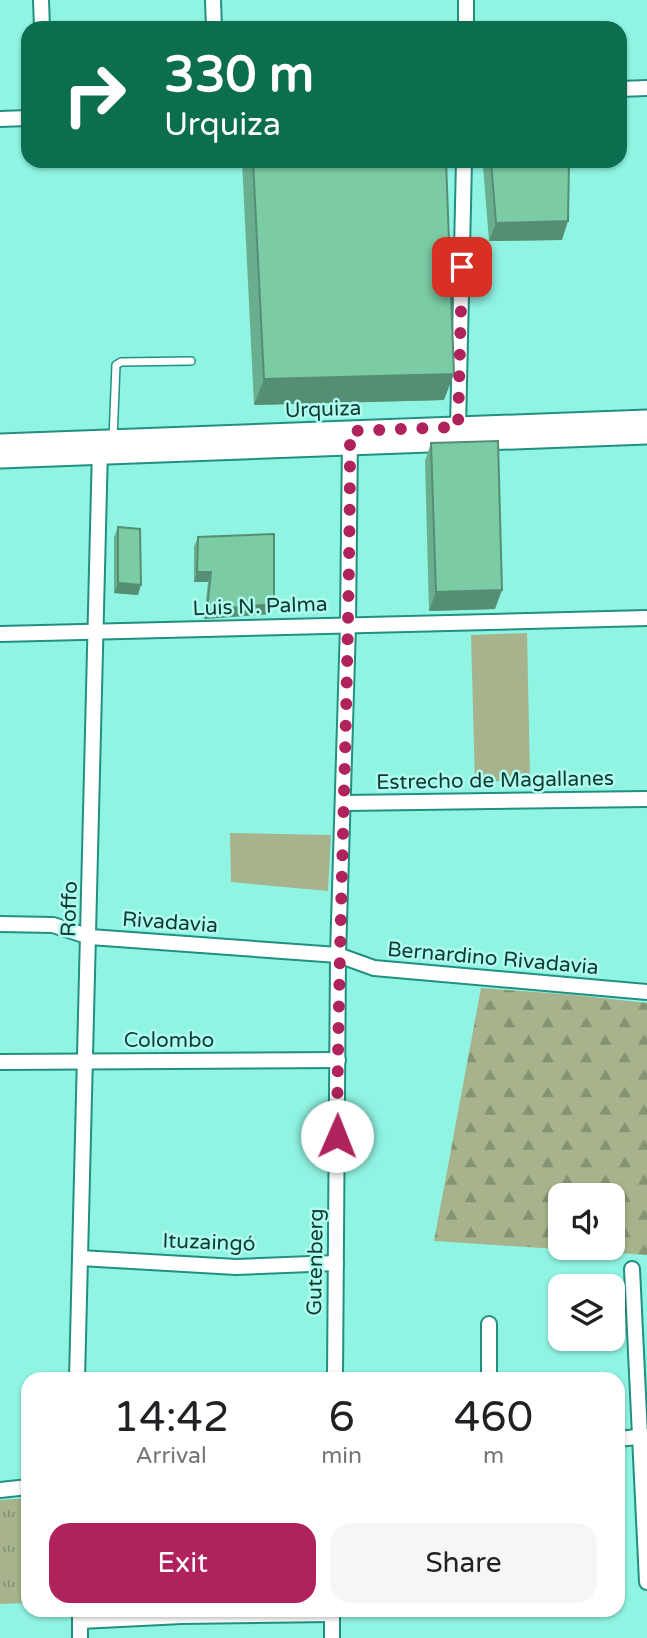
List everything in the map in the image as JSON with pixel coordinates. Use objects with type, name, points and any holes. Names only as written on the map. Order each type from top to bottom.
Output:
[{"type":"main road","name":"Urquiza","points":[[350,438],[458,427],[647,420]]},
{"type":"main road","name":"Urquiza","points":[[0,444],[107,447],[350,438],[647,435]]},
{"type":"main road","name":"Urquiza","points":[[0,458],[107,447]]},
{"type":"street","points":[[41,0],[42,21]]},
{"type":"street","points":[[214,0],[214,21]]},
{"type":"street","points":[[466,0],[466,21]]},
{"type":"street","points":[[627,89],[647,88]]},
{"type":"street","points":[[0,119],[21,118]]},
{"type":"street","points":[[458,427],[464,168]]},
{"type":"street","name":"Gutenberg","points":[[335,1372],[338,955],[344,803],[350,438]]},
{"type":"street","name":"Roffo","points":[[77,1372],[97,632],[107,447]]},
{"type":"street","name":"Luis N. Palma","points":[[0,634],[647,618]]},
{"type":"street","name":"Estrecho de Magallanes","points":[[344,803],[647,799]]},
{"type":"street","name":"Rivadavia","points":[[0,924],[53,925],[90,937],[338,955]]},
{"type":"street","name":"Bernardino Rivadavia","points":[[338,955],[374,968],[647,992]]},
{"type":"street","name":"Colombo","points":[[0,1062],[338,1060]]},
{"type":"street","name":"Ituzaingó","points":[[80,1258],[236,1267],[336,1263]]},
{"type":"street","points":[[632,1269],[644,1436],[647,1582]]},
{"type":"street","points":[[489,1324],[489,1372]]},
{"type":"street","points":[[625,1438],[644,1436]]},
{"type":"street","points":[[0,1490],[21,1488]]},
{"type":"street","points":[[80,1617],[80,1638]]},
{"type":"street","points":[[332,1617],[332,1638]]},
{"type":"lane","points":[[107,447],[116,365],[121,362],[191,360]]},
{"type":"green space","points":[[527,633],[530,777],[475,784],[471,635]]},
{"type":"green space","points":[[230,833],[331,835],[328,891],[231,882]]},
{"type":"green space","points":[[481,988],[647,1003],[647,1255],[625,1254],[625,1183],[548,1183],[548,1248],[434,1241]]},
{"type":"green space","points":[[21,1498],[21,1603],[0,1604],[0,1500]]},
{"type":"building","points":[[253,168],[446,168],[454,374],[264,379]]},
{"type":"building","points":[[492,168],[569,168],[568,221],[496,223]]},
{"type":"building","points":[[498,441],[502,590],[436,592],[431,443]]},
{"type":"building","points":[[118,527],[140,529],[141,585],[118,583]]},
{"type":"building","points":[[274,534],[274,604],[207,610],[211,572],[197,572],[198,537]]},
{"type":"route","points":[[337,1136],[338,955],[349,599],[350,431],[458,427],[462,267]]}]
